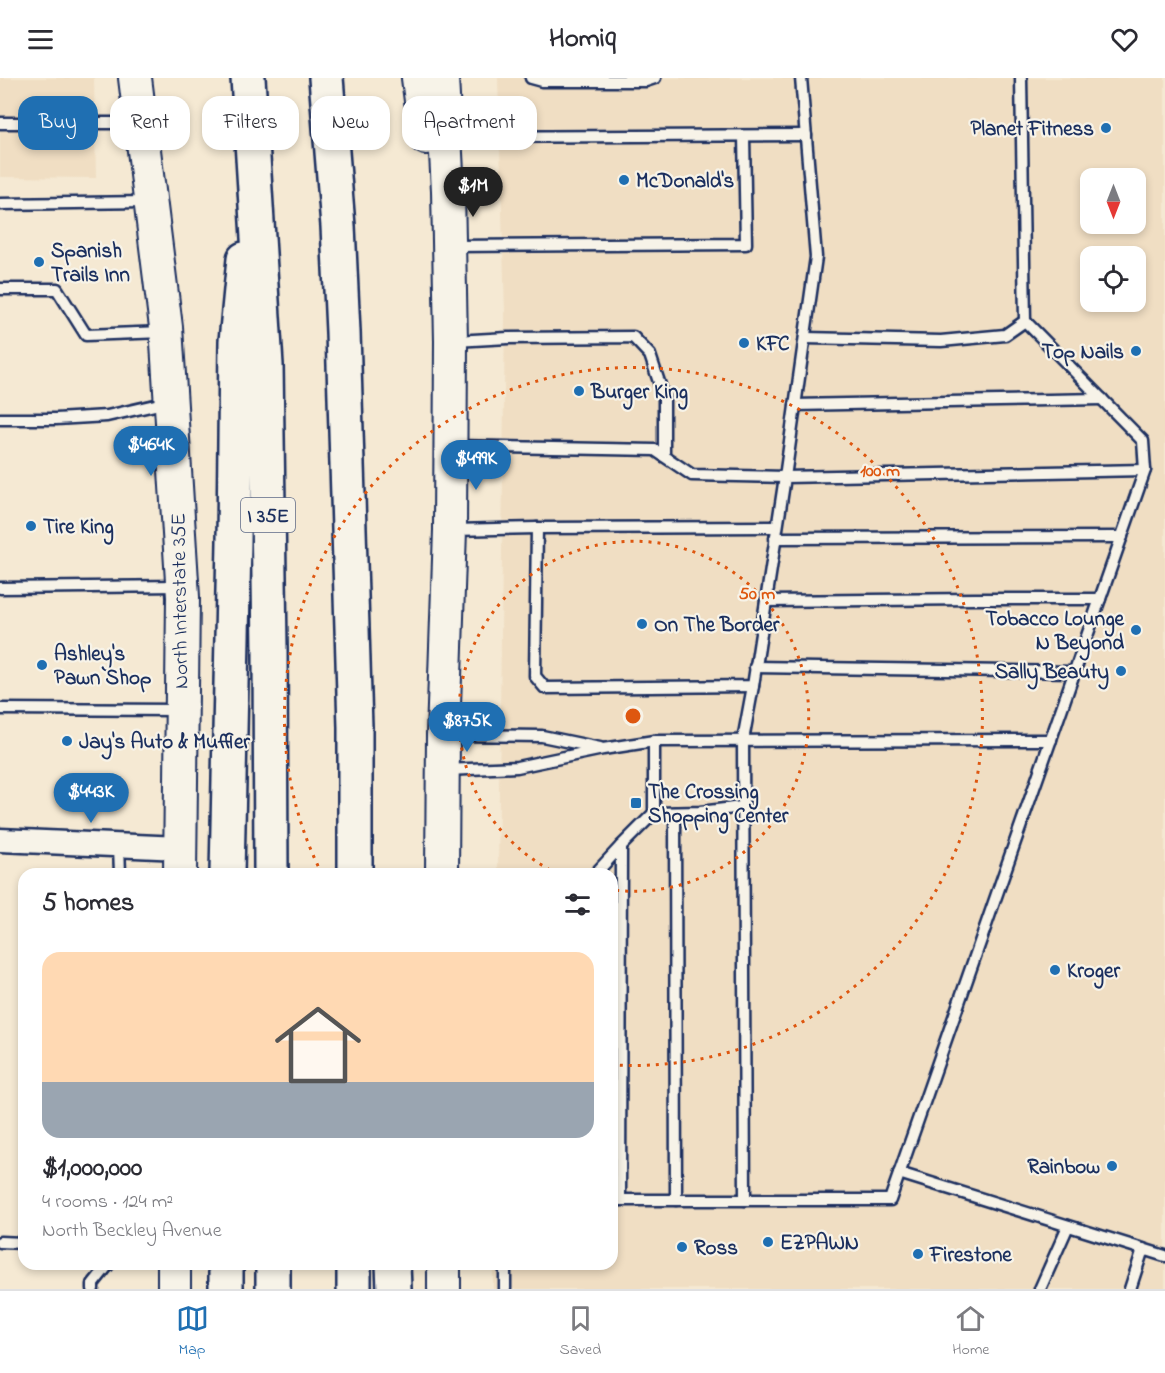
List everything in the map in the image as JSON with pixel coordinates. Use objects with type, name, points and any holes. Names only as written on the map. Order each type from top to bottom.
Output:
[{"type":"highway","name":"I 35E","points":[[248,78],[266,365],[271,868]]},
{"type":"highway","points":[[326,78],[342,308],[355,727],[355,868]]},
{"type":"highway","points":[[227,868],[236,340],[254,156]]},
{"type":"highway","points":[[355,727],[372,868]]},
{"type":"highway","points":[[226,1270],[226,1289]]},
{"type":"highway","points":[[273,1270],[273,1289]]},
{"type":"highway","points":[[354,1270],[354,1289]]},
{"type":"highway","points":[[393,1270],[394,1289]]},
{"type":"main road","name":"North Interstate 35E","points":[[135,78],[137,96]]},
{"type":"main road","points":[[418,78],[427,149],[448,191]]},
{"type":"main road","points":[[442,78],[443,96]]},
{"type":"main road","name":"North Interstate 35E","points":[[143,150],[166,332],[182,586],[180,861]]},
{"type":"main road","points":[[442,868],[442,771],[452,446],[452,341],[446,150]]},
{"type":"main road","points":[[174,1270],[174,1289]]},
{"type":"main road","points":[[444,1270],[444,1289]]},
{"type":"street","points":[[0,840],[119,845],[180,861]]},
{"type":"lane","points":[[531,78],[542,81],[646,81],[655,78]]},
{"type":"lane","points":[[745,1200],[743,740],[785,477],[816,257],[801,78]]},
{"type":"lane","points":[[618,1200],[890,1200],[1145,470],[1143,441],[1025,321],[1021,78]]},
{"type":"lane","points":[[0,123],[110,123]]},
{"type":"lane","points":[[537,137],[806,135]]},
{"type":"lane","points":[[449,246],[746,244],[744,136]]},
{"type":"lane","points":[[0,204],[150,202]]},
{"type":"lane","points":[[0,289],[57,289],[86,335],[166,332]]},
{"type":"lane","points":[[805,338],[941,341],[1005,335],[1025,321]]},
{"type":"lane","points":[[452,341],[633,337],[650,355],[664,397],[664,456]]},
{"type":"lane","points":[[795,405],[1102,399]]},
{"type":"lane","points":[[0,419],[107,416],[171,402]]},
{"type":"lane","points":[[452,446],[656,450],[692,475],[785,477],[1145,470]]},
{"type":"lane","points":[[450,530],[537,528],[1122,537]]},
{"type":"lane","points":[[537,528],[536,676],[545,688],[753,686]]},
{"type":"lane","points":[[0,588],[182,586]]},
{"type":"lane","points":[[766,601],[1100,599]]},
{"type":"lane","points":[[755,667],[1074,672]]},
{"type":"lane","points":[[0,709],[182,710]]},
{"type":"lane","points":[[443,735],[542,736],[603,749]]},
{"type":"lane","points":[[442,771],[517,767],[654,741],[1051,740]]},
{"type":"lane","points":[[601,868],[654,813],[654,741]]},
{"type":"lane","points":[[654,813],[700,812],[742,807]]},
{"type":"lane","points":[[675,813],[676,1200]]},
{"type":"lane","points":[[119,845],[120,868]]},
{"type":"lane","points":[[618,1058],[621,846]]},
{"type":"lane","points":[[899,1173],[1165,1256]]},
{"type":"lane","points":[[1040,1289],[1068,1226]]},
{"type":"lane","points":[[0,1242],[18,1243]]},
{"type":"lane","points":[[1130,1289],[1143,1249]]},
{"type":"lane","points":[[93,1289],[93,1284],[104,1270]]},
{"type":"lane","points":[[505,1270],[505,1289]]},
{"type":"shaded area","points":[[0,78],[94,78],[94,96],[18,96],[18,150],[95,150],[96,178],[0,177]]},
{"type":"shaded area","points":[[498,78],[1165,78],[1165,1289],[493,1289],[493,1270],[618,1270],[618,868],[498,868],[505,314],[500,150],[537,150],[537,96],[499,96]]},
{"type":"place","name":"Planet Fitness","points":[[1106,128]]},
{"type":"place","name":"McDonald's","points":[[624,180]]},
{"type":"place","name":"Spanish Trails Inn","points":[[39,262]]},
{"type":"place","name":"KFC","points":[[744,343]]},
{"type":"place","name":"Top Nails","points":[[1136,351]]},
{"type":"place","name":"Burger King","points":[[579,391]]},
{"type":"place","name":"Tire King","points":[[31,526]]},
{"type":"place","name":"On The Border","points":[[642,624]]},
{"type":"place","name":"Tobacco Lounge N Beyond","points":[[1136,630]]},
{"type":"place","name":"Ashley's Pawn Shop","points":[[42,665]]},
{"type":"place","name":"Sally Beauty","points":[[1121,671]]},
{"type":"place","name":"Jay's Auto & Muffler","points":[[67,741]]},
{"type":"place","name":"The Crossing Shopping Center","points":[[636,803]]},
{"type":"place","name":"Kroger","points":[[1055,970]]},
{"type":"place","name":"Rainbow","points":[[1112,1166]]},
{"type":"place","name":"EZPAWN","points":[[768,1242]]},
{"type":"place","name":"Ross","points":[[682,1247]]},
{"type":"place","name":"Firestone","points":[[918,1254]]}]
